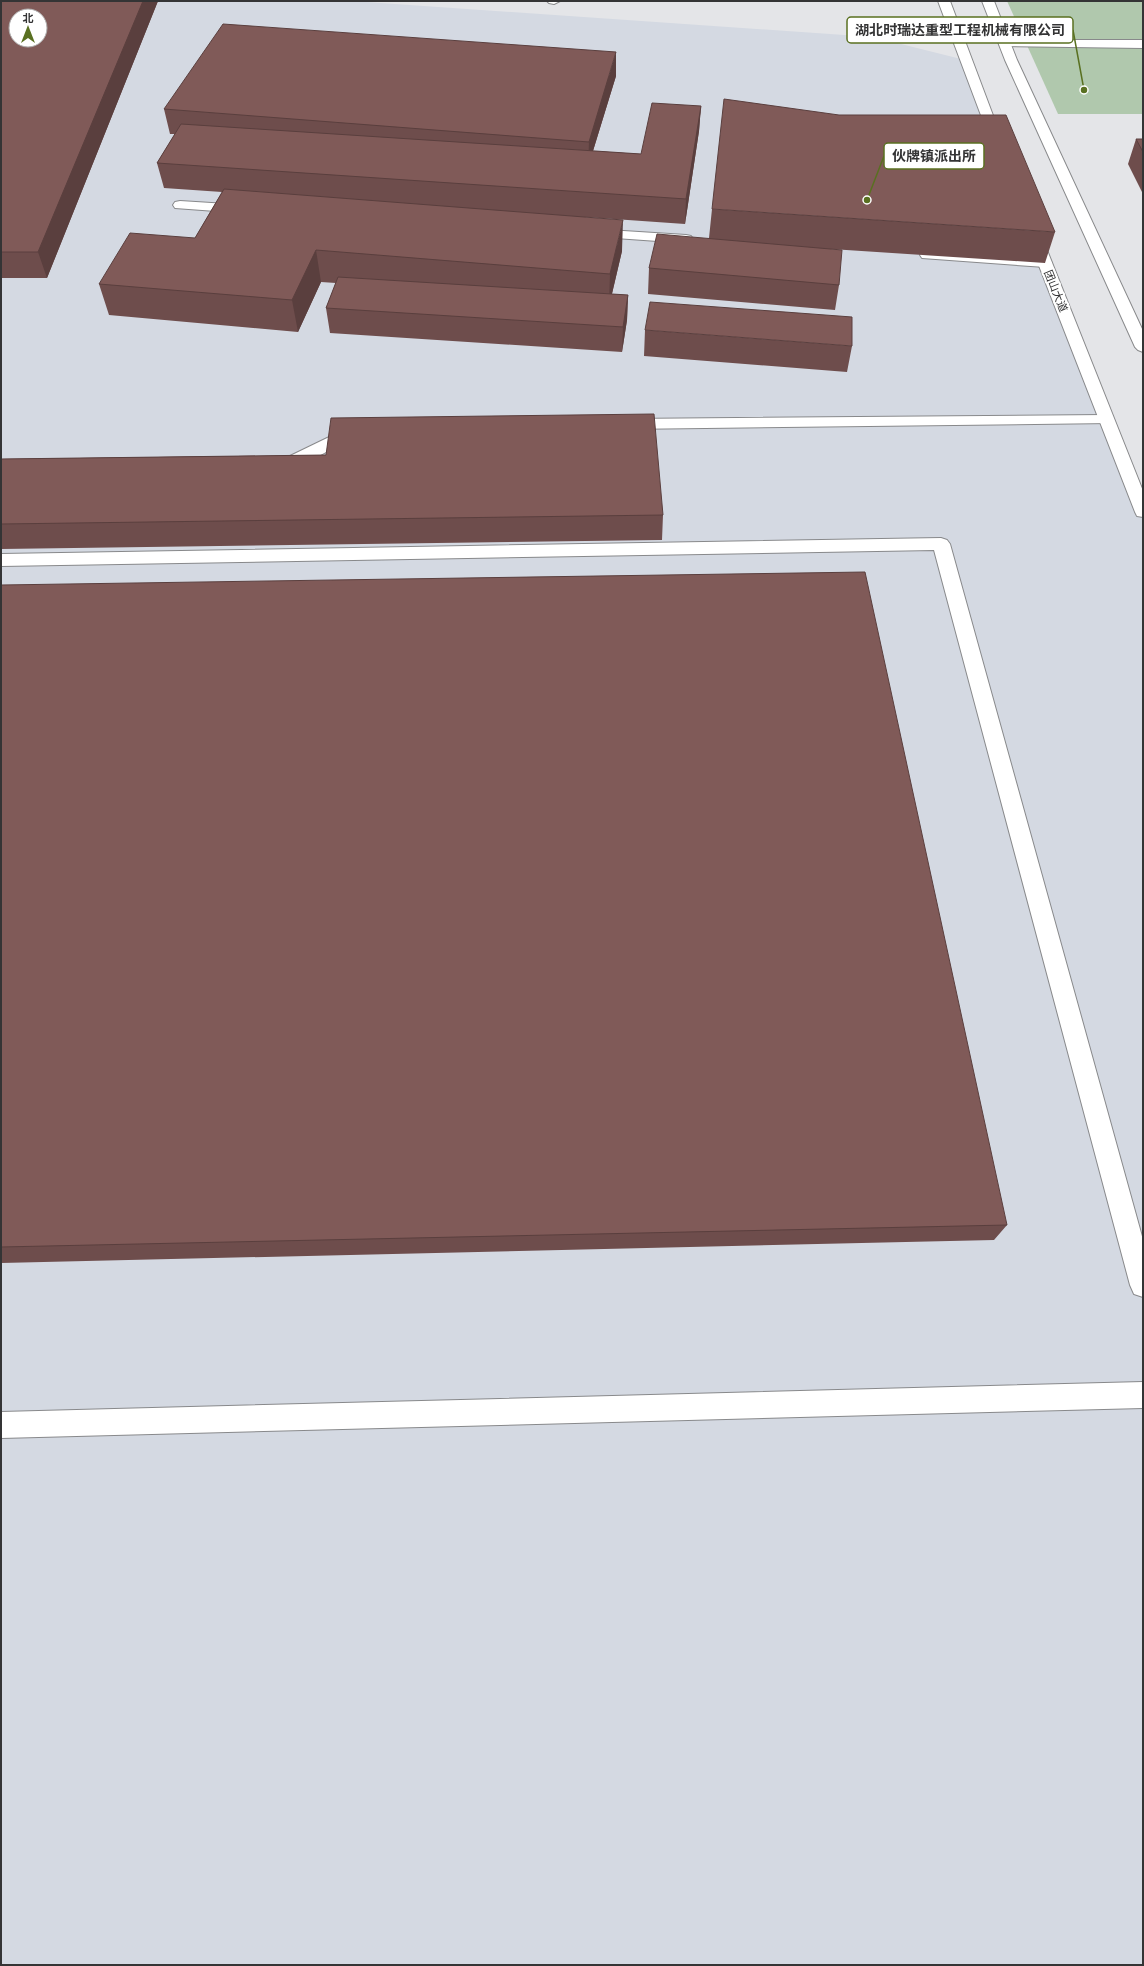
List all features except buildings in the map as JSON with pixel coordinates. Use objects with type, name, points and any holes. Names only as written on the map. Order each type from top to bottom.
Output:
[{"type":"main road","points":[[944,1],[964,60],[1001,153]]},
{"type":"main road","points":[[988,1],[1005,44],[1141,339]]},
{"type":"main road","points":[[1005,44],[1143,44]]},
{"type":"main road","points":[[180,205],[259,210]]},
{"type":"main road","name":"团山大道","points":[[1027,219],[1143,512]]},
{"type":"main road","points":[[575,232],[701,240]]},
{"type":"main road","points":[[912,254],[1045,263]]},
{"type":"main road","points":[[607,424],[1106,420]]},
{"type":"main road","points":[[260,462],[291,462],[362,426],[370,426]]},
{"type":"main road","points":[[1,560],[940,544],[1143,1285]]},
{"type":"main road","points":[[1,1425],[1143,1395]]},
{"type":"shaded area","points":[[1,1],[352,1],[873,37],[965,60],[1143,512],[1143,1965],[1,1965]]},
{"type":"green space","points":[[1007,1],[1143,1],[1143,114],[1058,114]]},
{"type":"place","name":"湖北时瑞达重型工程机械有限公司","points":[[1084,90]]},
{"type":"place","name":"伙牌镇派出所","points":[[867,200]]}]
